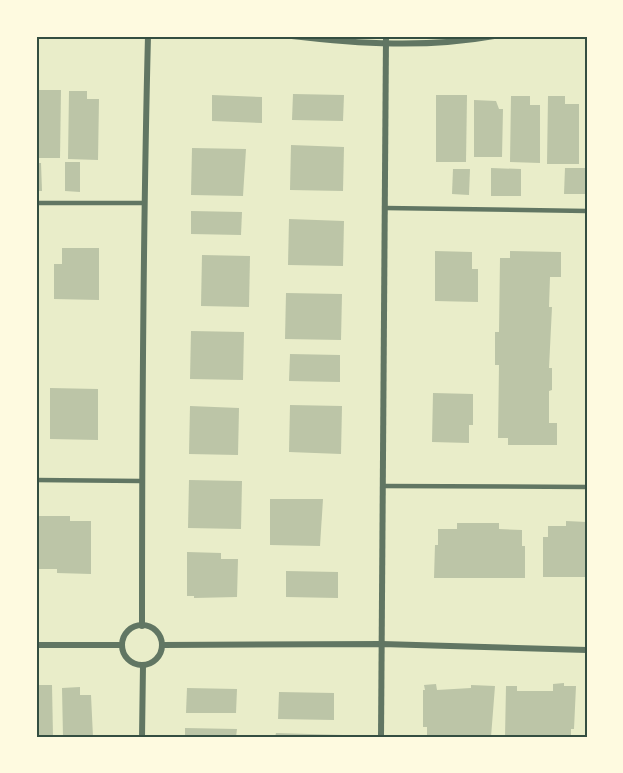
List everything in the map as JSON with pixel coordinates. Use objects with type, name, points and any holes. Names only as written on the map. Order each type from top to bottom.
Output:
[{"type":"street","points":[[142,626],[141,481],[148,36]]},
{"type":"street","points":[[292,36],[386,45],[471,40],[494,36]]},
{"type":"street","points":[[381,737],[386,36]]},
{"type":"street","points":[[142,626],[152,628],[162,645],[158,657],[153,662],[143,665],[134,664],[128,660],[122,645],[128,631],[133,627],[142,626]]},
{"type":"street","points":[[162,645],[382,644],[587,650]]},
{"type":"street","points":[[36,645],[122,645]]},
{"type":"street","points":[[142,737],[143,665]]},
{"type":"lane","points":[[36,203],[144,203]]},
{"type":"lane","points":[[385,208],[587,211]]},
{"type":"lane","points":[[36,480],[141,481]]},
{"type":"lane","points":[[383,486],[587,487]]},
{"type":"building","points":[[36,90],[61,90],[60,158],[36,158]]},
{"type":"building","points":[[69,91],[87,91],[87,99],[99,99],[98,160],[68,159]]},
{"type":"building","points":[[293,94],[344,95],[343,121],[292,120]]},
{"type":"building","points":[[212,95],[262,97],[262,123],[212,121]]},
{"type":"building","points":[[436,95],[467,95],[466,162],[436,162]]},
{"type":"building","points":[[511,96],[530,96],[530,105],[540,105],[540,163],[510,162]]},
{"type":"building","points":[[548,96],[565,96],[565,104],[579,104],[579,164],[547,164]]},
{"type":"building","points":[[474,100],[496,101],[499,109],[503,109],[502,157],[474,157]]},
{"type":"building","points":[[585,134],[587,134],[587,163],[585,163]]},
{"type":"building","points":[[291,145],[344,147],[343,191],[290,190]]},
{"type":"building","points":[[192,148],[246,149],[243,196],[191,195]]},
{"type":"building","points":[[65,162],[80,162],[80,192],[65,191]]},
{"type":"building","points":[[36,163],[41,163],[42,191],[36,191]]},
{"type":"building","points":[[491,168],[521,169],[521,196],[491,196]]},
{"type":"building","points":[[565,168],[587,168],[587,194],[564,194]]},
{"type":"building","points":[[453,169],[470,169],[469,195],[452,194]]},
{"type":"building","points":[[191,211],[242,212],[241,235],[191,234]]},
{"type":"building","points":[[289,219],[344,221],[343,266],[288,265]]},
{"type":"building","points":[[62,248],[99,248],[99,300],[54,299],[54,264],[62,264]]},
{"type":"building","points":[[435,251],[472,252],[472,269],[478,269],[478,302],[435,301]]},
{"type":"building","points":[[510,251],[561,252],[561,277],[550,277],[549,307],[552,307],[549,368],[552,368],[552,390],[549,391],[549,423],[557,423],[557,445],[508,445],[508,438],[498,438],[499,365],[495,365],[495,332],[499,332],[500,258],[510,258]]},
{"type":"building","points":[[202,255],[250,256],[249,307],[201,306]]},
{"type":"building","points":[[286,293],[342,294],[341,340],[285,339]]},
{"type":"building","points":[[191,331],[244,332],[243,380],[190,379]]},
{"type":"building","points":[[290,354],[340,355],[340,382],[289,381]]},
{"type":"building","points":[[50,388],[98,389],[98,440],[50,439]]},
{"type":"building","points":[[433,393],[473,394],[473,425],[469,425],[469,443],[432,442]]},
{"type":"building","points":[[290,405],[342,406],[341,454],[289,452]]},
{"type":"building","points":[[190,406],[239,408],[238,455],[189,454]]},
{"type":"building","points":[[189,480],[242,481],[241,529],[188,528]]},
{"type":"building","points":[[270,499],[323,499],[320,546],[270,545]]},
{"type":"building","points":[[36,516],[70,516],[70,521],[91,521],[91,574],[57,573],[57,569],[36,569]]},
{"type":"building","points":[[566,521],[587,522],[587,577],[543,577],[543,537],[548,537],[548,526],[566,526]]},
{"type":"building","points":[[457,523],[499,523],[499,529],[522,530],[522,546],[525,546],[525,578],[434,578],[438,529],[457,529]]},
{"type":"building","points":[[187,552],[221,553],[221,559],[238,559],[237,597],[194,598],[194,596],[187,596]]},
{"type":"building","points":[[286,571],[338,572],[338,598],[286,597]]},
{"type":"building","points":[[564,683],[564,686],[576,686],[574,729],[571,729],[571,737],[505,737],[506,686],[517,686],[517,691],[553,691],[553,684]]},
{"type":"building","points":[[436,684],[437,690],[471,688],[471,685],[495,686],[491,737],[427,737],[427,727],[423,727],[423,690],[425,690],[424,685]]},
{"type":"building","points":[[36,685],[52,685],[53,737],[36,737]]},
{"type":"building","points":[[80,687],[80,695],[91,695],[93,737],[63,737],[62,688]]},
{"type":"building","points":[[187,688],[237,689],[236,713],[186,713]]},
{"type":"building","points":[[279,692],[334,693],[334,720],[278,719]]},
{"type":"building","points":[[185,728],[237,729],[236,737],[185,737]]},
{"type":"building","points":[[276,733],[343,735],[343,737],[275,737]]}]
